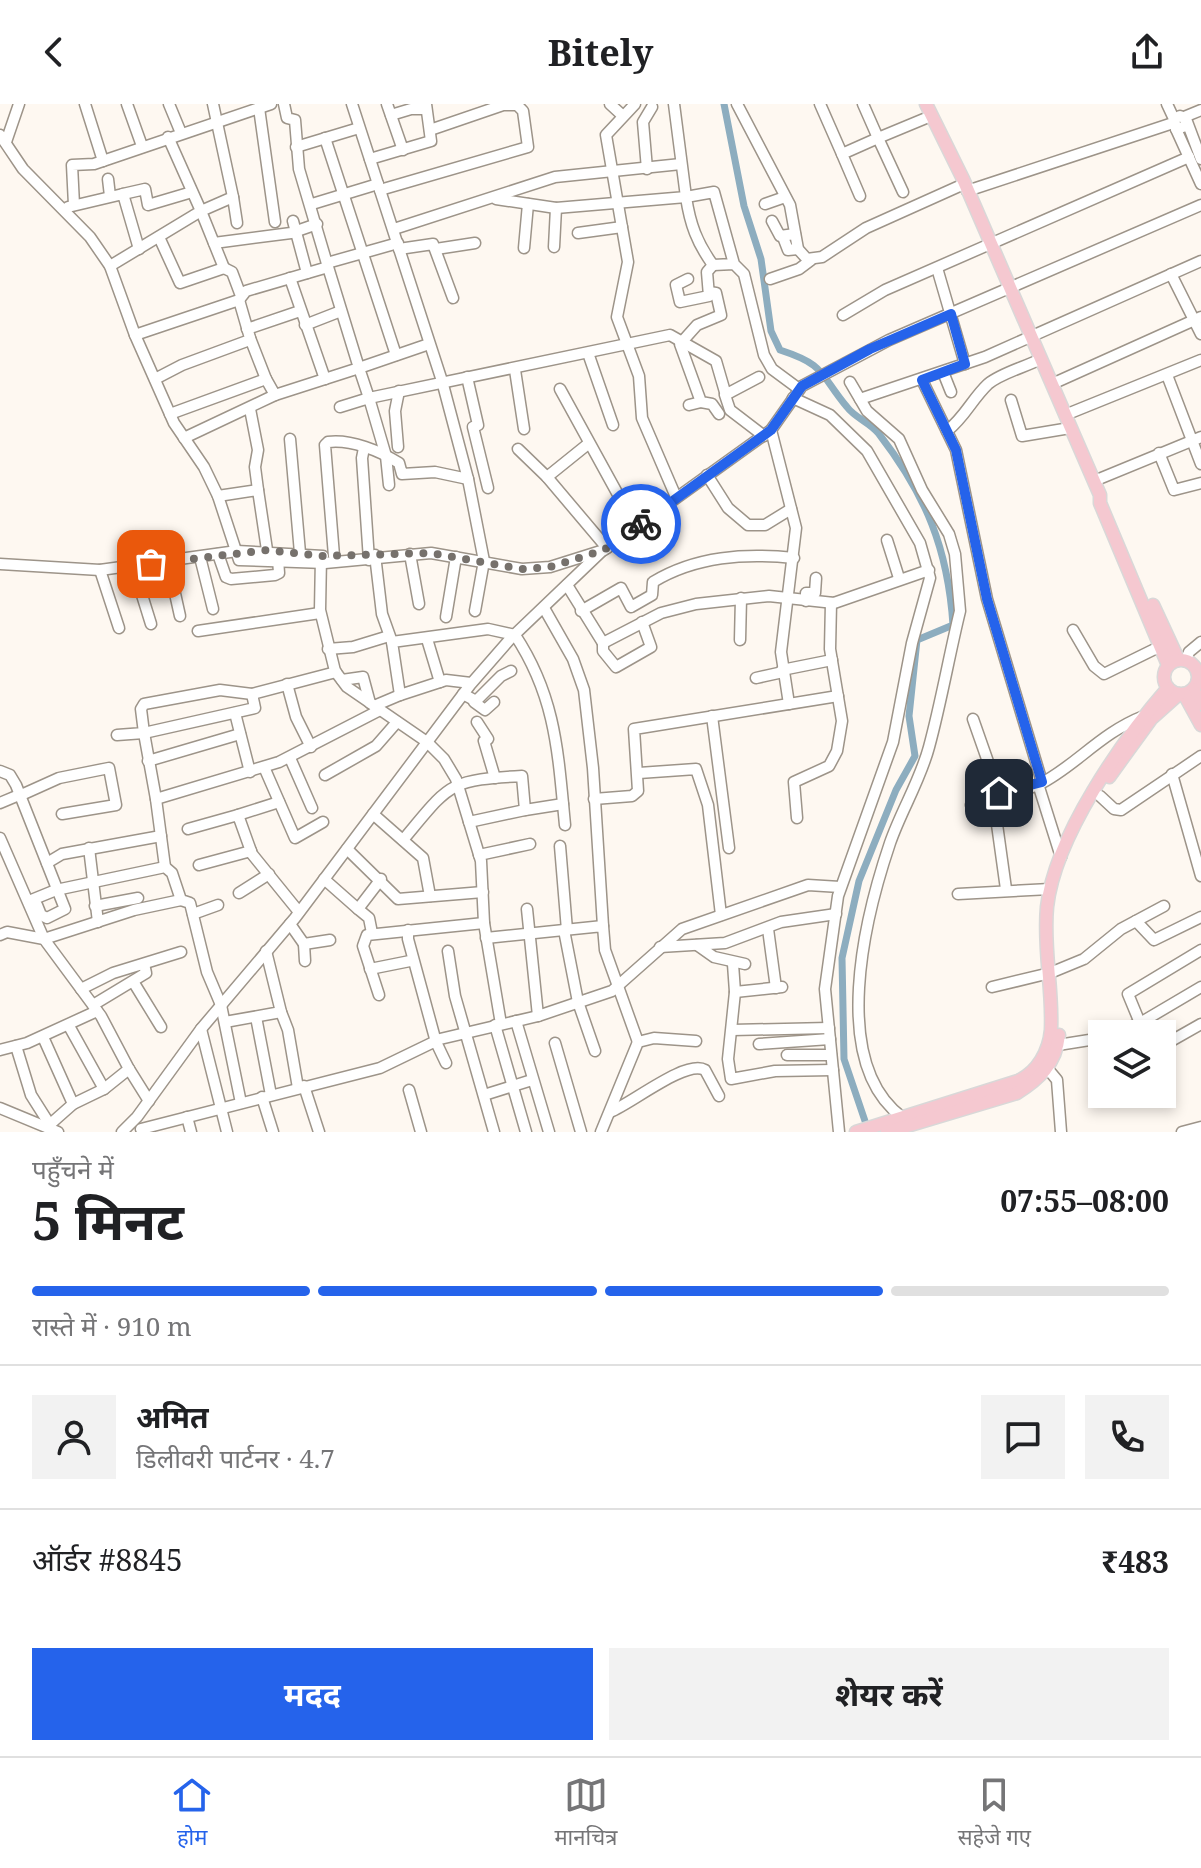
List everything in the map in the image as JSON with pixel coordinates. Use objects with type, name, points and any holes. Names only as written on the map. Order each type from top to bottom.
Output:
[{"type":"main road","points":[[930,108],[1100,495],[1107,502],[1177,661]]},
{"type":"main road","points":[[859,1131],[890,1130],[1017,1093],[1047,1068],[1058,1045],[1061,1012],[1046,929],[1050,889],[1061,857],[1116,752],[1148,718],[1187,687],[1197,670],[1177,661],[1161,646],[1100,503],[1100,495]]},
{"type":"main road","points":[[1177,661],[1163,674],[1187,687],[1201,704]]},
{"type":"main road","points":[[1187,687],[1201,725]]},
{"type":"main road","points":[[890,1130],[903,1118],[1018,1081],[1038,1066],[1050,1044],[1055,898],[1066,866],[1109,776],[1148,718]]},
{"type":"street","points":[[19,104],[3,138],[23,169],[90,237],[110,266],[135,335],[170,414],[204,467],[218,496],[238,555]]},
{"type":"street","points":[[85,104],[103,161]]},
{"type":"street","points":[[127,104],[142,146]]},
{"type":"street","points":[[169,104],[181,133]]},
{"type":"street","points":[[213,104],[219,121],[237,223]]},
{"type":"street","points":[[284,104],[287,118],[295,120],[299,169],[386,456],[389,485]]},
{"type":"street","points":[[352,104],[442,381],[468,479],[484,561],[475,611]]},
{"type":"street","points":[[610,104],[623,116]]},
{"type":"street","points":[[635,104],[606,135],[628,262],[617,317],[639,376],[642,418],[676,497]]},
{"type":"street","points":[[674,104],[686,197],[697,243],[713,265]]},
{"type":"street","points":[[737,104],[792,210],[798,249],[811,260]]},
{"type":"street","points":[[820,104],[860,196]]},
{"type":"street","points":[[863,104],[903,192]]},
{"type":"street","points":[[1167,104],[1201,159]]},
{"type":"street","points":[[1177,104],[1189,157],[1201,184]]},
{"type":"street","points":[[312,204],[527,148],[523,105],[503,105],[430,130]]},
{"type":"street","points":[[74,205],[72,165],[103,161],[263,106],[275,222]]},
{"type":"street","points":[[370,159],[403,150],[431,141],[426,107],[389,109],[403,150]]},
{"type":"street","points":[[647,169],[643,122],[652,107]]},
{"type":"street","points":[[842,154],[878,138],[930,108]]},
{"type":"street","points":[[770,279],[799,269],[866,228],[966,187],[1179,122],[1201,110]]},
{"type":"street","points":[[296,147],[359,128]]},
{"type":"street","points":[[168,137],[224,268],[232,272],[249,333],[275,395]]},
{"type":"street","points":[[325,138],[396,355]]},
{"type":"street","points":[[843,315],[885,290],[1189,157]]},
{"type":"street","points":[[394,229],[555,177],[681,164]]},
{"type":"street","points":[[108,179],[110,196]]},
{"type":"street","points":[[63,209],[145,189],[148,205],[192,192]]},
{"type":"street","points":[[494,199],[556,208],[618,205],[714,192],[734,264],[744,274],[764,355],[772,369],[830,415],[867,451],[920,543],[929,570],[928,595],[912,643],[893,742],[840,887],[826,974],[839,1132]]},
{"type":"street","points":[[123,194],[139,249]]},
{"type":"street","points":[[110,266],[201,211],[233,197]]},
{"type":"street","points":[[765,204],[785,197]]},
{"type":"street","points":[[524,248],[528,204]]},
{"type":"street","points":[[122,1132],[137,1117],[201,1029],[290,924],[471,683],[515,635],[605,549],[767,433],[798,391],[838,366],[1201,205]]},
{"type":"street","points":[[554,247],[556,208]]},
{"type":"street","points":[[772,221],[788,250],[798,249]]},
{"type":"street","points":[[214,243],[317,224]]},
{"type":"street","points":[[294,226],[307,273]]},
{"type":"street","points":[[578,233],[622,227]]},
{"type":"street","points":[[783,237],[795,234]]},
{"type":"street","points":[[159,237],[180,283],[224,268]]},
{"type":"street","points":[[135,335],[363,253],[431,242],[453,298]]},
{"type":"street","points":[[436,249],[475,243]]},
{"type":"street","points":[[860,399],[965,364],[1201,261]]},
{"type":"street","points":[[688,279],[676,285],[680,302],[703,299],[709,292],[707,272],[713,265],[734,264]]},
{"type":"street","points":[[937,268],[965,364]]},
{"type":"street","points":[[1171,274],[1197,318],[1201,334]]},
{"type":"street","points":[[290,278],[325,379]]},
{"type":"street","points":[[701,402],[681,349],[681,341],[700,323],[721,315],[717,296],[709,292]]},
{"type":"street","points":[[155,379],[300,311]]},
{"type":"street","points":[[305,325],[341,311]]},
{"type":"street","points":[[1052,384],[1197,318]]},
{"type":"street","points":[[340,407],[442,381],[515,370],[670,335],[718,364],[730,410],[767,433],[796,528],[781,652],[789,704]]},
{"type":"street","points":[[184,438],[275,395],[429,344]]},
{"type":"street","points":[[588,353],[613,425]]},
{"type":"street","points":[[947,431],[965,416],[967,406],[979,398],[989,383],[1041,359]]},
{"type":"street","points":[[1011,400],[1022,436],[1068,421],[1201,360]]},
{"type":"street","points":[[515,370],[524,429]]},
{"type":"street","points":[[943,372],[951,392]]},
{"type":"street","points":[[1167,375],[1197,438],[1201,464]]},
{"type":"street","points":[[467,377],[478,425],[473,427],[488,488]]},
{"type":"street","points":[[725,392],[759,377]]},
{"type":"street","points":[[170,414],[266,379]]},
{"type":"street","points":[[922,380],[947,431],[963,479],[987,599],[1061,857]]},
{"type":"street","points":[[850,382],[869,413],[899,439],[922,490],[949,534],[961,592],[960,611],[929,748],[890,841],[869,922],[863,964],[858,1013],[860,1046],[867,1071],[879,1093],[903,1118]]},
{"type":"street","points":[[560,389],[627,511],[617,520],[627,534]]},
{"type":"street","points":[[398,447],[395,411],[399,391]]},
{"type":"street","points":[[689,405],[701,402],[712,404],[719,414]]},
{"type":"street","points":[[250,409],[258,450],[255,467],[267,550]]},
{"type":"street","points":[[1094,481],[1197,438]]},
{"type":"street","points":[[290,439],[300,553]]},
{"type":"street","points":[[334,556],[325,445],[331,441],[348,441],[386,456],[399,463],[402,474],[435,472],[468,479]]},
{"type":"street","points":[[547,477],[588,444]]},
{"type":"street","points":[[364,448],[362,458],[374,557],[400,695]]},
{"type":"street","points":[[518,449],[547,477],[605,549]]},
{"type":"street","points":[[1159,453],[1174,490],[1201,483]]},
{"type":"street","points":[[707,475],[728,508],[748,525],[765,525],[791,509]]},
{"type":"street","points":[[218,496],[258,490]]},
{"type":"street","points":[[887,540],[899,578]]},
{"type":"street","points":[[0,564],[100,570],[218,554],[321,560],[410,554],[456,557],[522,569],[550,567],[605,549]]},
{"type":"street","points":[[238,555],[267,550],[300,553],[321,560],[334,556],[374,557]]},
{"type":"street","points":[[218,554],[226,577],[231,579],[275,575],[279,573],[278,559]]},
{"type":"street","points":[[410,554],[419,604]]},
{"type":"street","points":[[581,611],[621,588],[631,607],[652,595],[653,582],[674,569],[756,554],[794,558]]},
{"type":"street","points":[[200,557],[213,609]]},
{"type":"street","points":[[446,617],[456,557]]},
{"type":"street","points":[[321,560],[320,613],[328,649],[339,676],[375,706],[427,742],[444,759],[457,783],[479,855],[484,923],[498,1024],[526,1132]]},
{"type":"street","points":[[168,562],[180,616]]},
{"type":"street","points":[[133,566],[151,624]]},
{"type":"street","points":[[100,570],[119,628]]},
{"type":"street","points":[[603,643],[642,622],[696,604],[769,596],[831,603],[929,570]]},
{"type":"street","points":[[806,601],[806,593],[815,593],[816,578]]},
{"type":"street","points":[[567,585],[603,643],[603,651],[616,667],[651,647],[642,622]]},
{"type":"street","points":[[740,640],[741,598]]},
{"type":"street","points":[[797,818],[794,782],[829,766],[837,751],[842,721],[832,660],[831,603]]},
{"type":"street","points":[[544,608],[573,659],[584,690],[605,950],[638,1042],[601,1132]]},
{"type":"street","points":[[198,631],[320,613]]},
{"type":"street","points":[[328,649],[488,629],[515,635],[535,664],[548,698],[565,825]]},
{"type":"street","points":[[1073,630],[1094,666],[1104,674],[1161,646]]},
{"type":"street","points":[[427,639],[440,682]]},
{"type":"street","points":[[1177,661],[1201,642]]},
{"type":"street","points":[[756,678],[832,660]]},
{"type":"street","points":[[474,702],[511,671]]},
{"type":"street","points":[[181,900],[172,873],[165,867],[144,733],[141,709],[144,704],[220,690],[252,694],[287,684],[339,676],[363,677],[375,706]]},
{"type":"street","points":[[156,799],[290,758],[375,706],[400,695],[440,682],[471,683]]},
{"type":"street","points":[[287,684],[296,717],[311,747]]},
{"type":"street","points":[[117,735],[144,733],[255,708],[252,694]]},
{"type":"street","points":[[463,694],[485,710],[494,702]]},
{"type":"street","points":[[594,799],[635,794],[639,786],[639,773],[634,729],[838,696]]},
{"type":"street","points":[[235,713],[250,772]]},
{"type":"street","points":[[712,716],[729,848]]},
{"type":"street","points":[[971,805],[999,793],[1040,783],[1106,734],[1148,718]]},
{"type":"street","points":[[973,719],[999,793]]},
{"type":"street","points":[[325,775],[376,746],[397,722]]},
{"type":"street","points":[[477,722],[488,739],[484,741],[495,778]]},
{"type":"street","points":[[148,761],[240,734]]},
{"type":"street","points":[[1100,796],[1114,809],[1121,810],[1201,756]]},
{"type":"street","points":[[290,758],[312,808]]},
{"type":"street","points":[[264,767],[295,838],[323,822]]},
{"type":"street","points":[[0,803],[59,778],[109,768],[116,805],[62,814]]},
{"type":"street","points":[[639,773],[696,769],[708,805],[721,915]]},
{"type":"street","points":[[0,771],[10,775],[65,909],[47,918],[41,915],[0,838]]},
{"type":"street","points":[[1172,774],[1201,876]]},
{"type":"street","points":[[403,840],[436,800],[457,783],[522,776],[525,810]]},
{"type":"street","points":[[188,829],[279,802]]},
{"type":"street","points":[[469,822],[563,804]]},
{"type":"street","points":[[995,810],[1006,889]]},
{"type":"street","points":[[373,814],[423,858],[430,896]]},
{"type":"street","points":[[238,815],[251,851],[299,912]]},
{"type":"street","points":[[47,863],[62,854],[161,836]]},
{"type":"street","points":[[479,855],[530,844]]},
{"type":"street","points":[[560,846],[565,930],[578,1002],[595,1051]]},
{"type":"street","points":[[89,848],[98,922]]},
{"type":"street","points":[[347,849],[398,899],[483,892]]},
{"type":"street","points":[[199,865],[251,851]]},
{"type":"street","points":[[32,900],[59,889],[165,867]]},
{"type":"street","points":[[239,893],[269,874]]},
{"type":"street","points":[[324,879],[369,918],[372,933]]},
{"type":"street","points":[[358,909],[381,879]]},
{"type":"street","points":[[137,1117],[141,1130],[380,1068],[436,1042],[538,1016],[617,988],[682,929],[808,885],[840,887]]},
{"type":"street","points":[[958,894],[1050,889]]},
{"type":"street","points":[[95,906],[138,898]]},
{"type":"street","points":[[32,900],[44,939],[95,1008],[149,1101]]},
{"type":"street","points":[[1,932],[44,939],[181,900],[190,903],[207,972],[221,1005],[241,1103]]},
{"type":"street","points":[[193,914],[218,905]]},
{"type":"street","points":[[992,987],[1053,972],[1084,959],[1136,921],[1164,906]]},
{"type":"street","points":[[527,909],[538,1016]]},
{"type":"street","points":[[660,947],[730,942],[781,922],[836,914]]},
{"type":"street","points":[[1136,921],[1154,940],[1201,917]]},
{"type":"street","points":[[379,995],[363,946],[364,937],[372,933],[484,923]]},
{"type":"street","points":[[290,924],[304,944],[305,961]]},
{"type":"street","points":[[486,938],[603,926]]},
{"type":"street","points":[[735,992],[779,988],[768,929]]},
{"type":"street","points":[[408,930],[436,1042],[446,1063]]},
{"type":"street","points":[[304,944],[330,940]]},
{"type":"street","points":[[730,942],[736,964],[728,1059],[731,1079]]},
{"type":"street","points":[[697,945],[703,953],[736,964]]},
{"type":"street","points":[[1139,1020],[1128,994],[1201,950]]},
{"type":"street","points":[[266,951],[301,1087],[319,1132]]},
{"type":"street","points":[[448,951],[455,996],[494,1132]]},
{"type":"street","points":[[81,989],[98,978],[181,952]]},
{"type":"street","points":[[370,969],[410,961]]},
{"type":"street","points":[[0,1050],[69,1026],[134,983],[146,973],[144,964]]},
{"type":"street","points":[[134,983],[161,1027]]},
{"type":"street","points":[[1145,1020],[1201,987]]},
{"type":"street","points":[[225,1022],[281,1012]]},
{"type":"street","points":[[256,1017],[273,1132]]},
{"type":"street","points":[[516,1021],[549,1132]]},
{"type":"street","points":[[1176,1038],[1201,1024]]},
{"type":"street","points":[[69,1026],[104,1089]]},
{"type":"street","points":[[201,1029],[227,1132]]},
{"type":"street","points":[[732,1030],[785,1029],[829,1033]]},
{"type":"street","points":[[785,1029],[788,1070]]},
{"type":"street","points":[[759,1044],[829,1033]]},
{"type":"street","points":[[43,1037],[73,1104]]},
{"type":"street","points":[[638,1042],[654,1038],[696,1041]]},
{"type":"street","points":[[1058,1045],[1088,1040]]},
{"type":"street","points":[[555,1043],[581,1132]]},
{"type":"street","points":[[16,1046],[31,1095],[52,1128]]},
{"type":"street","points":[[787,1055],[831,1055]]},
{"type":"street","points":[[610,1112],[630,1105],[650,1089],[691,1068],[705,1070],[716,1091],[731,1079],[788,1070],[833,1070]]},
{"type":"street","points":[[1047,1068],[1057,1080],[1061,1132]]},
{"type":"street","points":[[52,1128],[73,1104],[104,1089],[129,1069]]},
{"type":"street","points":[[484,1095],[532,1080]]},
{"type":"street","points":[[409,1090],[421,1132]]},
{"type":"street","points":[[0,1108],[52,1128]]},
{"type":"street","points":[[187,1117],[191,1132]]},
{"type":"street","points":[[1182,1132],[1201,1127]]},
{"type":"waterway","points":[[724,104],[744,206],[761,259],[771,331],[780,350],[814,366],[850,411],[876,430],[910,479],[940,547],[950,597],[953,625],[917,640],[909,716],[915,756],[896,790],[859,881],[842,958],[844,1059],[865,1121]]},
{"type":"way so far","points":[[151,564],[237,551],[267,550],[321,556],[431,553],[522,569],[550,567],[604,550],[641,524]]},
{"type":"route","points":[[641,524],[771,430],[802,386],[870,349],[951,314],[965,364],[922,380],[956,450],[987,599],[1021,722],[1042,782],[999,793]]}]
